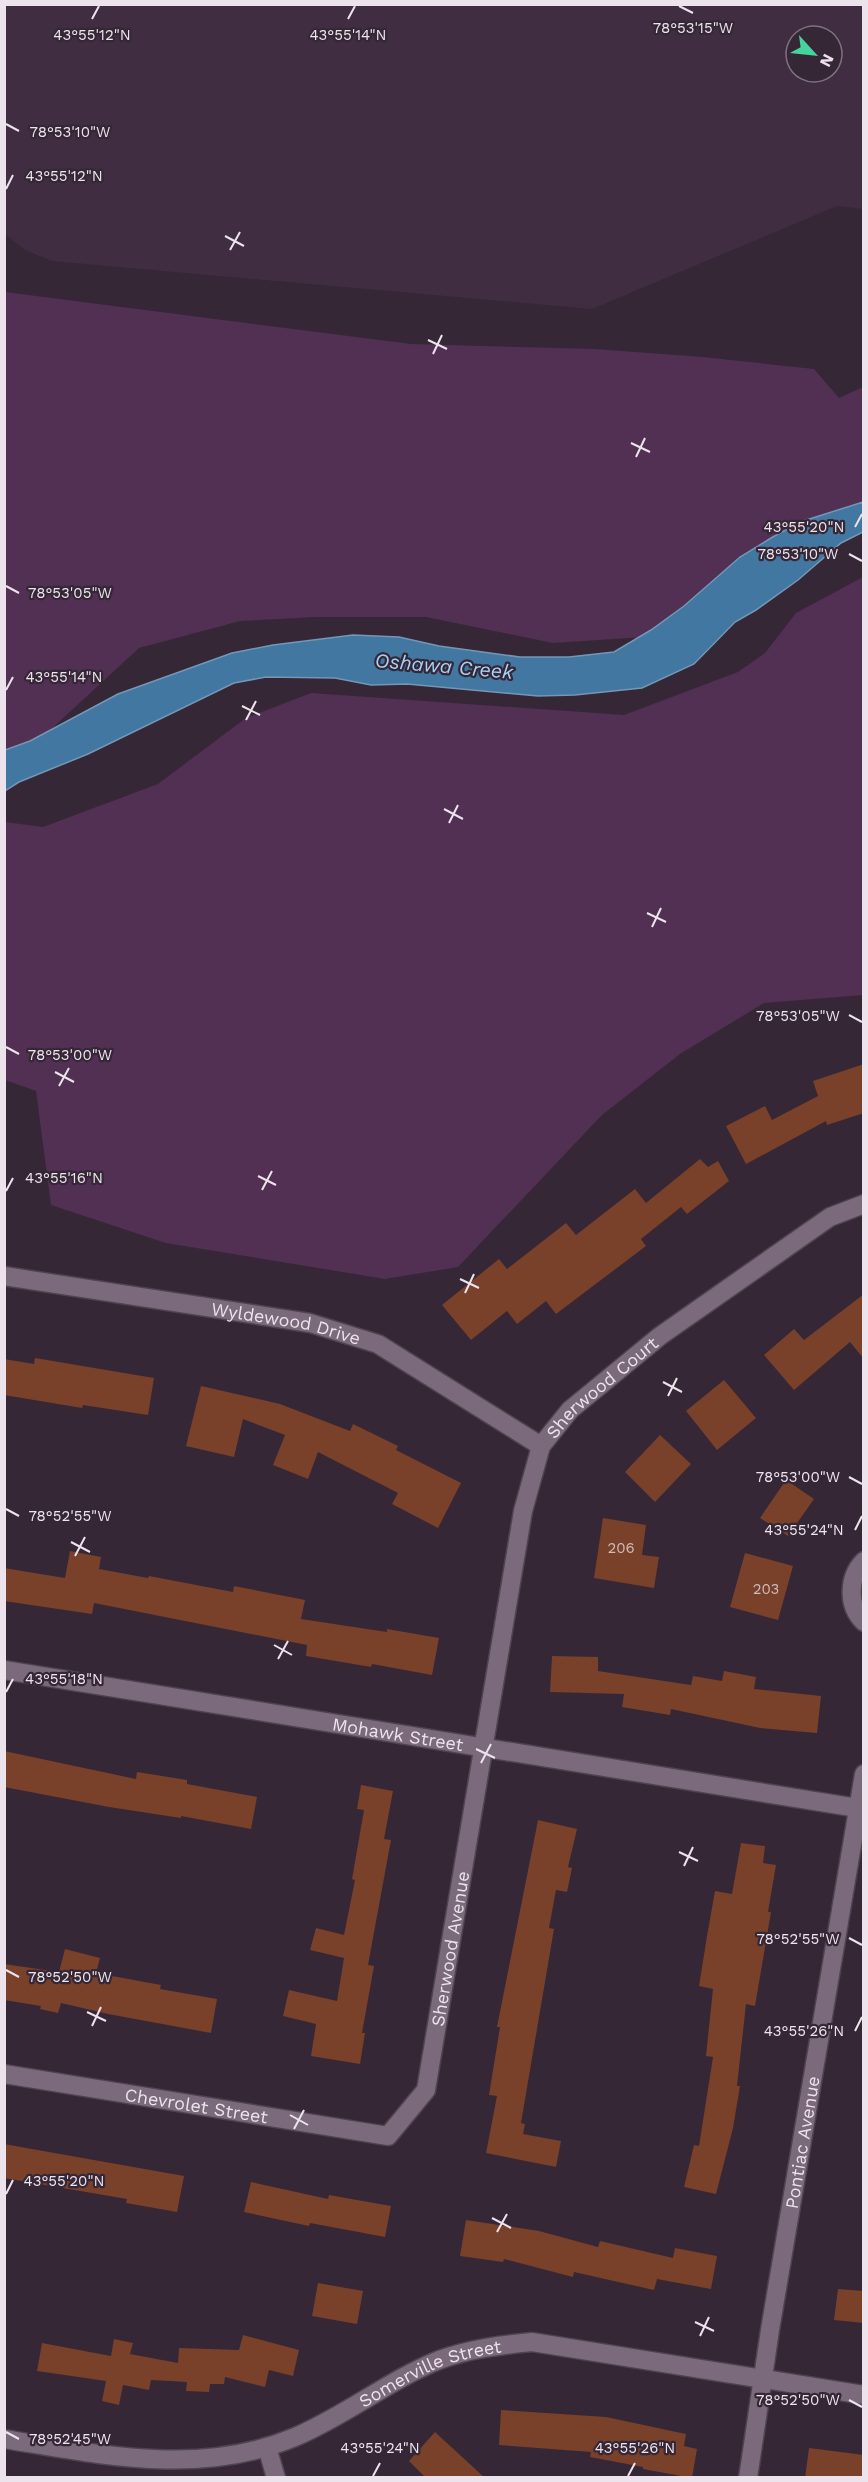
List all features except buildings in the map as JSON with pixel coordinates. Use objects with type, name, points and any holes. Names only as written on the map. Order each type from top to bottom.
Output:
[{"type":"street","name":"Sherwood Court","points":[[483,1748],[524,1511],[540,1446],[570,1410],[660,1336],[830,1217],[864,1204]]},
{"type":"street","name":"Wyldewood Drive","points":[[4,1276],[310,1323],[378,1344],[540,1446]]},
{"type":"street","points":[[864,1561],[853,1577],[851,1591],[853,1605],[864,1622]]},
{"type":"street","name":"Mohawk Street","points":[[4,1670],[861,1808]]},
{"type":"street","name":"Sherwood Avenue","points":[[388,2136],[426,2090],[483,1748]]},
{"type":"street","name":"Pontiac Avenue","points":[[748,2478],[861,1808],[864,1774]]},
{"type":"street","name":"Chevrolet Street","points":[[4,2074],[388,2136]]},
{"type":"street","name":"Somerville Street","points":[[4,2439],[154,2460],[206,2459],[267,2447],[325,2423],[438,2361],[486,2347],[532,2342],[864,2395]]},
{"type":"street","points":[[267,2447],[276,2478]]},
{"type":"shaded area","points":[[4,5],[863,5],[863,209],[837,206],[592,309],[52,261],[25,250],[5,234]]},
{"type":"shaded area","points":[[5,292],[411,344],[595,349],[703,357],[814,369],[839,398],[863,387],[863,517],[645,637],[553,643],[426,617],[316,617],[240,621],[139,648],[33,746],[5,755]]},
{"type":"shaded area","points":[[863,577],[863,995],[764,1003],[680,1054],[602,1115],[458,1267],[385,1279],[166,1243],[51,1205],[36,1091],[5,1080],[5,822],[43,827],[158,784],[246,718],[311,693],[624,715],[738,672],[765,653],[796,613]]},
{"type":"water","name":"Oshawa Creek","points":[[863,502],[863,532],[841,543],[798,580],[735,622],[694,664],[642,688],[575,695],[538,696],[407,684],[371,685],[335,678],[266,677],[234,683],[88,754],[19,782],[5,791],[5,750],[30,741],[118,694],[232,653],[273,645],[353,635],[399,637],[439,646],[520,657],[569,657],[614,652],[651,630],[684,606],[740,557],[771,538],[800,522]]}]
